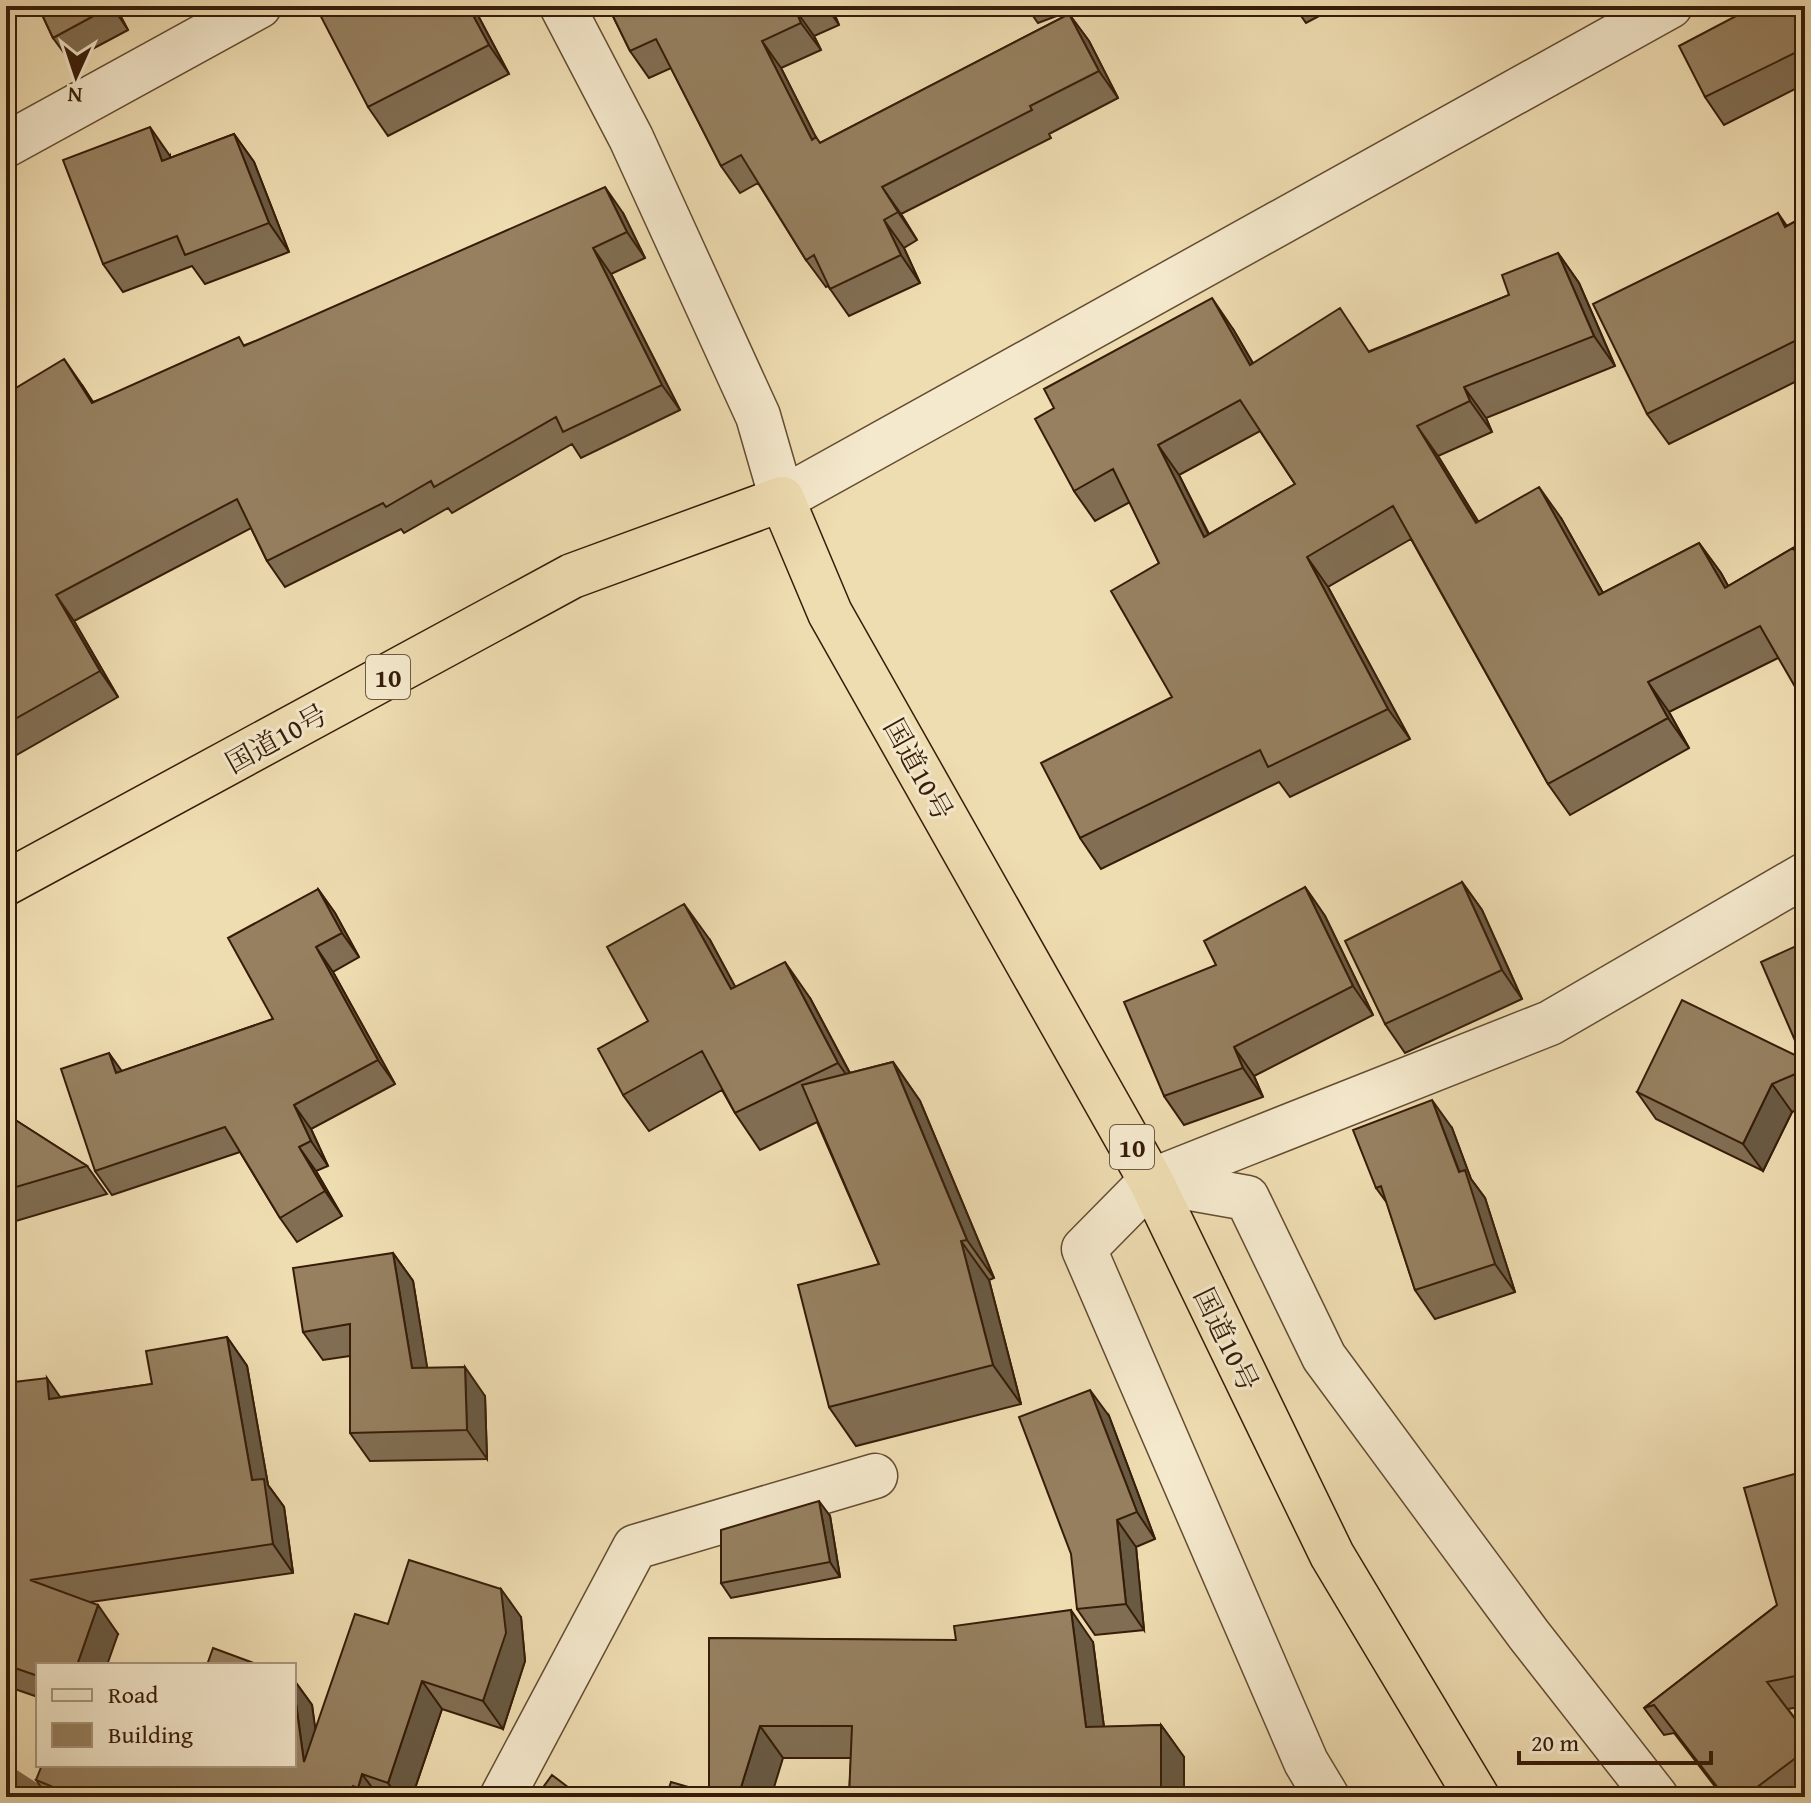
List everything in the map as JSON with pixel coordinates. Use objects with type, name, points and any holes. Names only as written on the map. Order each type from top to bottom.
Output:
[{"type":"highway","name":"国道10号","points":[[6,883],[572,576],[782,499],[830,613],[1151,1181],[1332,1555],[1477,1797]]},
{"type":"street","points":[[6,145],[259,6]]},
{"type":"street","points":[[562,6],[631,138],[758,416],[782,499],[1670,6]]},
{"type":"street","points":[[1327,1797],[1306,1762],[1084,1249],[1151,1181],[1550,1023],[1805,875]]},
{"type":"street","points":[[1151,1181],[1247,1198],[1324,1357],[1529,1635],[1656,1797]]},
{"type":"street","points":[[502,1797],[635,1547],[875,1476]]},
{"type":"building","points":[[38,6],[112,6],[53,38]]},
{"type":"building","points":[[323,6],[468,6],[489,45],[368,107],[317,9]]},
{"type":"building","points":[[608,6],[801,6],[795,9],[801,23],[762,41],[812,140],[816,137],[820,143],[1069,14],[1099,71],[1030,106],[1032,110],[882,187],[898,212],[884,220],[901,255],[830,289],[814,255],[806,260],[741,155],[721,166],[656,39],[630,51]]},
{"type":"building","points":[[1755,6],[1805,6],[1805,48],[1705,97],[1679,46]]},
{"type":"building","points":[[150,127],[162,161],[234,134],[269,223],[185,255],[177,236],[103,264],[63,160]]},
{"type":"building","points":[[605,187],[627,232],[593,248],[662,385],[563,432],[556,417],[434,487],[431,481],[386,507],[383,503],[267,561],[237,499],[56,595],[100,671],[6,724],[6,386],[9,392],[64,359],[92,403],[239,337],[244,346]]},
{"type":"building","points":[[1778,213],[1785,227],[1805,216],[1805,336],[1647,414],[1593,304]]},
{"type":"building","points":[[1558,253],[1594,336],[1464,387],[1470,401],[1417,426],[1476,523],[1539,487],[1599,595],[1699,543],[1725,588],[1793,548],[1805,567],[1805,704],[1760,626],[1648,682],[1668,718],[1548,784],[1393,506],[1307,557],[1388,709],[1268,767],[1260,750],[1080,838],[1041,763],[1172,697],[1111,591],[1159,563],[1113,469],[1074,491],[1035,419],[1054,408],[1044,389],[1212,298],[1250,365],[1340,308],[1369,352],[1509,295],[1502,275]],"holes":[[[1240,400],[1295,484],[1204,537],[1158,445]]]},
{"type":"building","points":[[1462,882],[1502,970],[1385,1024],[1345,941]]},
{"type":"building","points":[[1305,887],[1353,986],[1234,1047],[1243,1068],[1164,1096],[1124,1002],[1216,965],[1204,941]]},
{"type":"building","points":[[318,889],[342,933],[316,947],[378,1060],[294,1105],[311,1141],[299,1147],[325,1191],[280,1218],[225,1127],[95,1171],[61,1069],[109,1053],[116,1073],[273,1019],[228,938]]},
{"type":"building","points":[[684,904],[731,989],[785,962],[838,1063],[735,1113],[702,1051],[623,1095],[598,1049],[648,1021],[607,947]]},
{"type":"building","points":[[1805,942],[1805,1070],[1772,1084],[1743,1144],[1637,1092],[1682,1000],[1803,1059],[1761,962]]},
{"type":"building","points":[[893,1062],[967,1240],[961,1241],[993,1365],[829,1407],[798,1285],[879,1264],[802,1085]]},
{"type":"building","points":[[1432,1100],[1459,1172],[1465,1170],[1495,1264],[1415,1290],[1381,1186],[1376,1188],[1353,1130]]},
{"type":"building","points":[[6,1114],[87,1166],[6,1190]]},
{"type":"building","points":[[393,1253],[412,1368],[465,1367],[467,1430],[350,1433],[350,1324],[303,1332],[293,1268]]},
{"type":"building","points":[[227,1337],[252,1480],[264,1479],[273,1544],[30,1580],[98,1605],[78,1663],[36,1663],[36,1675],[6,1665],[6,1383],[47,1378],[49,1399],[152,1384],[146,1351]]},
{"type":"building","points":[[1090,1390],[1137,1512],[1117,1520],[1126,1604],[1077,1609],[1071,1554],[1019,1417]]},
{"type":"building","points":[[1805,1471],[1805,1674],[1767,1682],[1805,1732],[1805,1751],[1744,1797],[1725,1797],[1654,1705],[1644,1708],[1777,1605],[1744,1488]]},
{"type":"building","points":[[819,1501],[830,1562],[721,1583],[721,1530]]},
{"type":"building","points":[[409,1560],[501,1589],[506,1633],[483,1701],[422,1681],[388,1783],[362,1774],[358,1788],[353,1786],[350,1797],[77,1797],[36,1780],[41,1767],[296,1767],[296,1704],[304,1762],[355,1614],[388,1624]]},
{"type":"building","points":[[1071,1610],[1086,1727],[1161,1725],[1161,1797],[849,1797],[852,1726],[760,1726],[738,1797],[666,1797],[671,1782],[709,1793],[709,1638],[956,1640],[954,1626]]},
{"type":"building","points":[[213,1648],[254,1663],[208,1663]]},
{"type":"building","points":[[552,1775],[581,1797],[536,1797]]},
{"type":"waterway","points":[[6,1775],[40,1797]]}]
